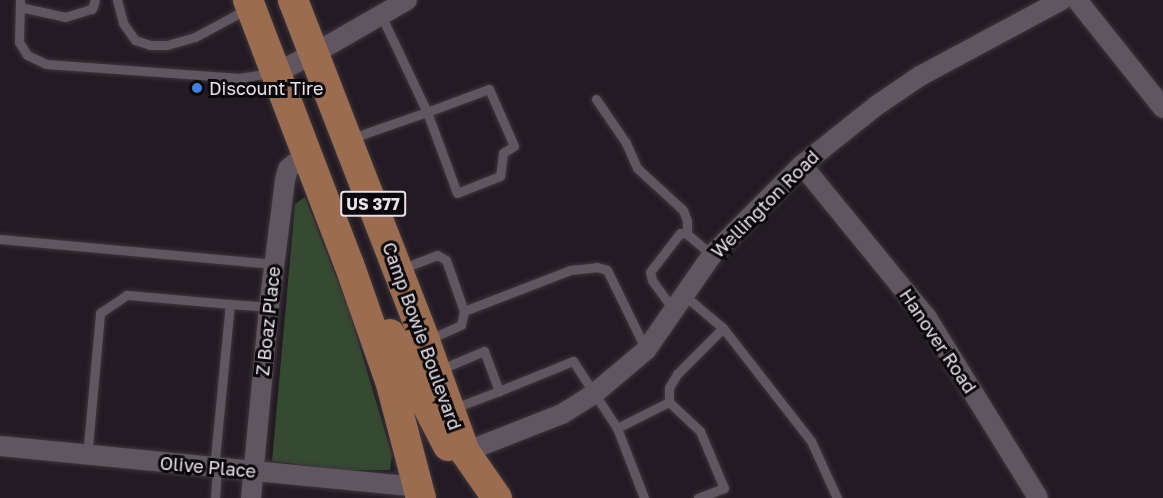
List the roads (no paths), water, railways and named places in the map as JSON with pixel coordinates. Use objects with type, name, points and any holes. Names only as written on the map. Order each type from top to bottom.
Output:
[{"type":"main road","name":"Camp Bowie Boulevard","points":[[298,2],[315,53],[437,371],[465,452],[497,498]]},
{"type":"main road","name":"US 377","points":[[249,4],[349,264],[390,384],[419,494]]},
{"type":"main road","points":[[327,82],[321,141],[310,162],[331,166],[342,172],[380,262],[394,287],[404,283]]},
{"type":"main road","points":[[349,264],[368,290],[442,438],[452,450],[465,452],[479,498]]},
{"type":"street","points":[[276,73],[315,53],[385,8],[407,0]]},
{"type":"street","name":"Wellington Road","points":[[465,452],[562,414],[595,393],[646,350],[712,255],[802,165],[866,113],[920,76],[1062,0]]},
{"type":"street","points":[[1077,0],[1163,108]]},
{"type":"street","name":"Z Boaz Place","points":[[251,498],[268,307],[288,169],[294,164],[310,162]]},
{"type":"street","name":"Hanover Road","points":[[802,165],[927,318],[1038,498]]},
{"type":"street","name":"Olive Place","points":[[0,446],[87,457],[253,471],[419,494]]},
{"type":"lane","points":[[95,0],[92,9],[65,17],[20,4],[19,42],[27,55],[46,64],[239,78],[276,73]]},
{"type":"lane","points":[[117,0],[123,23],[135,40],[150,45],[167,45],[195,37],[249,4]]},
{"type":"lane","points":[[349,140],[427,112],[489,89],[514,146],[503,153],[500,176],[458,193],[427,112],[385,8]]},
{"type":"lane","points":[[596,99],[626,143],[637,168],[683,210],[687,221],[687,234]]},
{"type":"lane","points":[[712,255],[687,234],[680,233],[650,272],[652,280],[680,304],[723,328],[811,441],[837,498]]},
{"type":"lane","points":[[0,239],[274,264]]},
{"type":"lane","points":[[404,283],[437,255],[446,260],[464,311],[461,325],[425,341]]},
{"type":"lane","points":[[464,311],[570,270],[597,267],[607,270],[646,350]]},
{"type":"lane","points":[[87,457],[100,313],[127,295],[268,307]]},
{"type":"lane","points":[[215,498],[230,304]]},
{"type":"lane","points":[[698,498],[724,488],[700,431],[669,402],[669,388],[677,374],[723,328]]},
{"type":"lane","points":[[437,371],[484,351],[499,391]]},
{"type":"lane","points":[[450,410],[573,361],[617,428],[644,498]]},
{"type":"lane","points":[[617,428],[669,402]]},
{"type":"place","name":"Discount Tire","points":[[197,88]]}]
